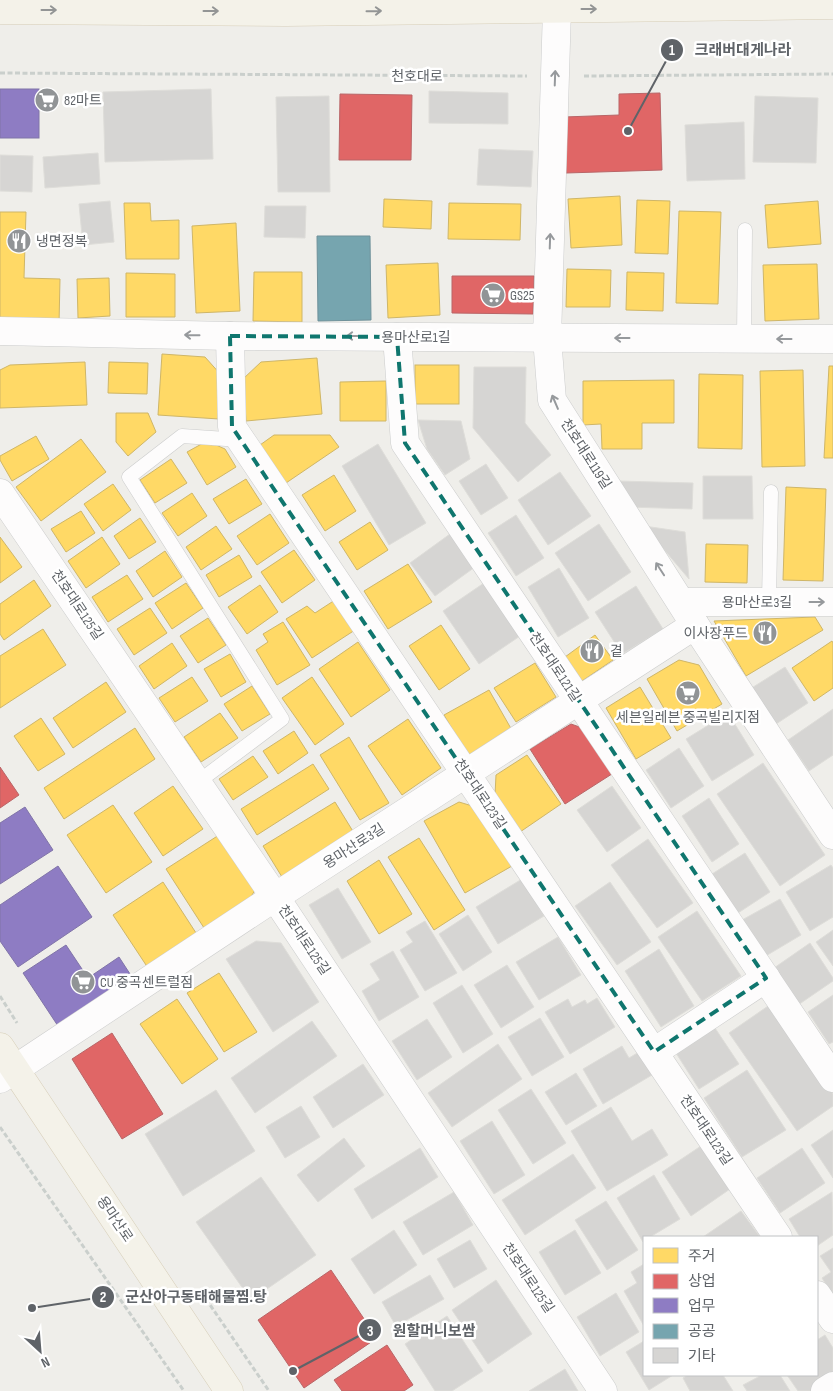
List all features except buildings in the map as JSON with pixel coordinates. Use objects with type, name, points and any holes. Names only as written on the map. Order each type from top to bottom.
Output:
[{"type":"main road","points":[[0,10],[296,12],[833,5]]},
{"type":"main road","name":"용마산로","points":[[5,1065],[229,1391]]},
{"type":"street","name":"천호대로119길","points":[[557,9],[548,338],[552,400],[695,625],[833,835]]},
{"type":"street","name":"용마산로1길","points":[[0,331],[230,336],[833,339]]},
{"type":"street","name":"천호대로123길","points":[[230,336],[232,427],[777,1236]]},
{"type":"street","name":"천호대로121길","points":[[397,337],[405,443],[833,1078]]},
{"type":"street","name":"천호대로125길","points":[[0,493],[276,897],[603,1391]]},
{"type":"street","name":"용마산로3길","points":[[681,602],[833,602]]},
{"type":"street","name":"용마산로3길","points":[[5,1065],[276,897],[695,625]]},
{"type":"street","points":[[654,1052],[766,978]]},
{"type":"street","points":[[818,1296],[833,1319]]},
{"type":"street","points":[[825,1391],[833,1386]]},
{"type":"lane","points":[[744,339],[745,230]]},
{"type":"lane","points":[[198,782],[282,719],[129,477],[182,436],[241,440]]},
{"type":"lane","points":[[769,602],[771,492]]},
{"type":"path","name":"천호대로","points":[[0,73],[554,77],[833,74]]},
{"type":"path","points":[[0,1127],[184,1391]]},
{"type":"highlighted area","points":[[230,336],[397,337],[405,443],[766,978],[654,1052],[232,427]]},
{"type":"place","name":"82마트","points":[[47,100]]},
{"type":"place","name":"크래버대게나라","points":[[628,131]]},
{"type":"place","name":"냉면정복","points":[[19,241]]},
{"type":"place","name":"GS25","points":[[493,295]]},
{"type":"place","name":"이사장푸드","points":[[765,633]]},
{"type":"place","name":"곁","points":[[592,651]]},
{"type":"place","name":"세븐일레븐 중곡빌리지점","points":[[688,693]]},
{"type":"place","name":"CU 중곡센트럴점","points":[[83,982]]},
{"type":"place","name":"군산아구동태해물찜.탕","points":[[32,1308]]},
{"type":"place","name":"원할머니보쌈","points":[[293,1371]]}]
